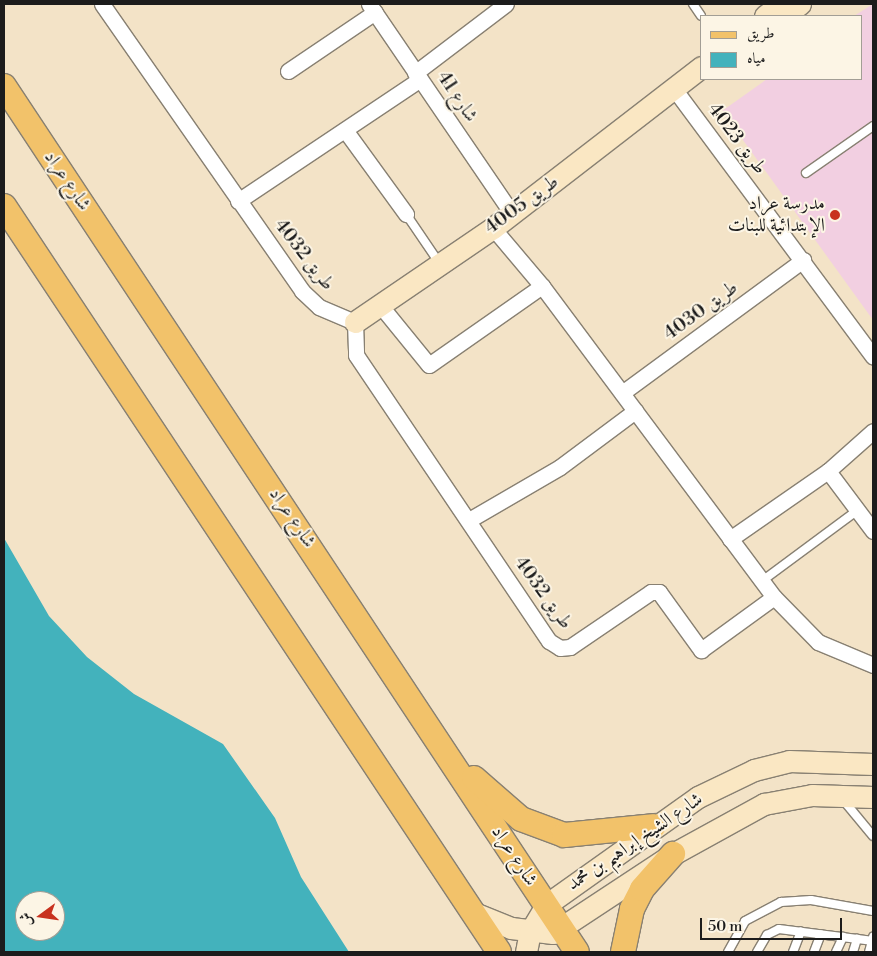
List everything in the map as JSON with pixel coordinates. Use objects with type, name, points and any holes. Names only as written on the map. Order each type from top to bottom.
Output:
[{"type":"main road","name":"شارع عراد","points":[[4,86],[448,753],[577,952]]},
{"type":"main road","points":[[4,206],[500,952]]},
{"type":"main road","points":[[448,753],[506,807],[538,828],[564,834],[654,826]]},
{"type":"main road","points":[[623,952],[639,896],[673,854]]},
{"type":"street","name":"طريق 4032","points":[[102,4],[302,291],[319,307],[355,322],[356,355],[549,641],[560,648],[570,647],[651,592],[667,599],[701,650],[774,597]]},
{"type":"street","points":[[238,201],[345,130],[418,76],[506,4]]},
{"type":"street","points":[[775,11],[800,4]]},
{"type":"street","points":[[288,71],[372,8]]},
{"type":"street","name":"شارع 41","points":[[372,8],[512,214]]},
{"type":"street","name":"طريق 4005","points":[[355,322],[493,228],[687,83],[700,69]]},
{"type":"street","name":"طريق 4023","points":[[687,83],[803,260],[873,357]]},
{"type":"street","points":[[345,130],[406,214]]},
{"type":"street","points":[[493,228],[542,286],[774,597],[818,642],[873,665]]},
{"type":"street","name":"طريق 4030","points":[[622,393],[803,260]]},
{"type":"street","points":[[380,305],[429,365],[542,286]]},
{"type":"street","points":[[469,520],[560,467],[635,410]]},
{"type":"street","points":[[730,539],[828,471],[873,431]]},
{"type":"street","points":[[828,471],[873,531]]},
{"type":"street","name":"شارع الشيخ إبراهيم بن محمد","points":[[528,942],[546,905],[654,826],[754,770],[789,761],[873,764]]},
{"type":"street","name":"شارع الشيخ إبراهيم بن محمد","points":[[562,930],[673,854],[764,804],[834,795],[873,797]]},
{"type":"street","points":[[474,913],[528,942],[562,930]]},
{"type":"lane","points":[[692,4],[700,15]]},
{"type":"lane","points":[[806,174],[873,126]]},
{"type":"lane","points":[[406,214],[440,264]]},
{"type":"lane","points":[[762,581],[858,510]]},
{"type":"lane","points":[[834,795],[871,828],[873,836]]},
{"type":"lane","points":[[728,952],[745,921],[781,902],[811,900],[873,911]]},
{"type":"lane","points":[[757,952],[774,930],[873,939],[869,952]]},
{"type":"lane","points":[[793,952],[801,931]]},
{"type":"lane","points":[[814,952],[822,934]]},
{"type":"lane","points":[[836,952],[843,937]]},
{"type":"lane","points":[[853,952],[857,939]]},
{"type":"shaded area","name":"مدرسة عراد الإبتدائية للبنات","points":[[873,4],[873,320],[722,111],[766,80],[862,80],[862,15],[856,15]]},
{"type":"water","points":[[4,538],[49,616],[87,657],[134,694],[223,744],[275,818],[301,877],[349,952],[4,952]]},
{"type":"place","name":"مدرسة عراد الإبتدائية للبنات","points":[[835,215]]}]
